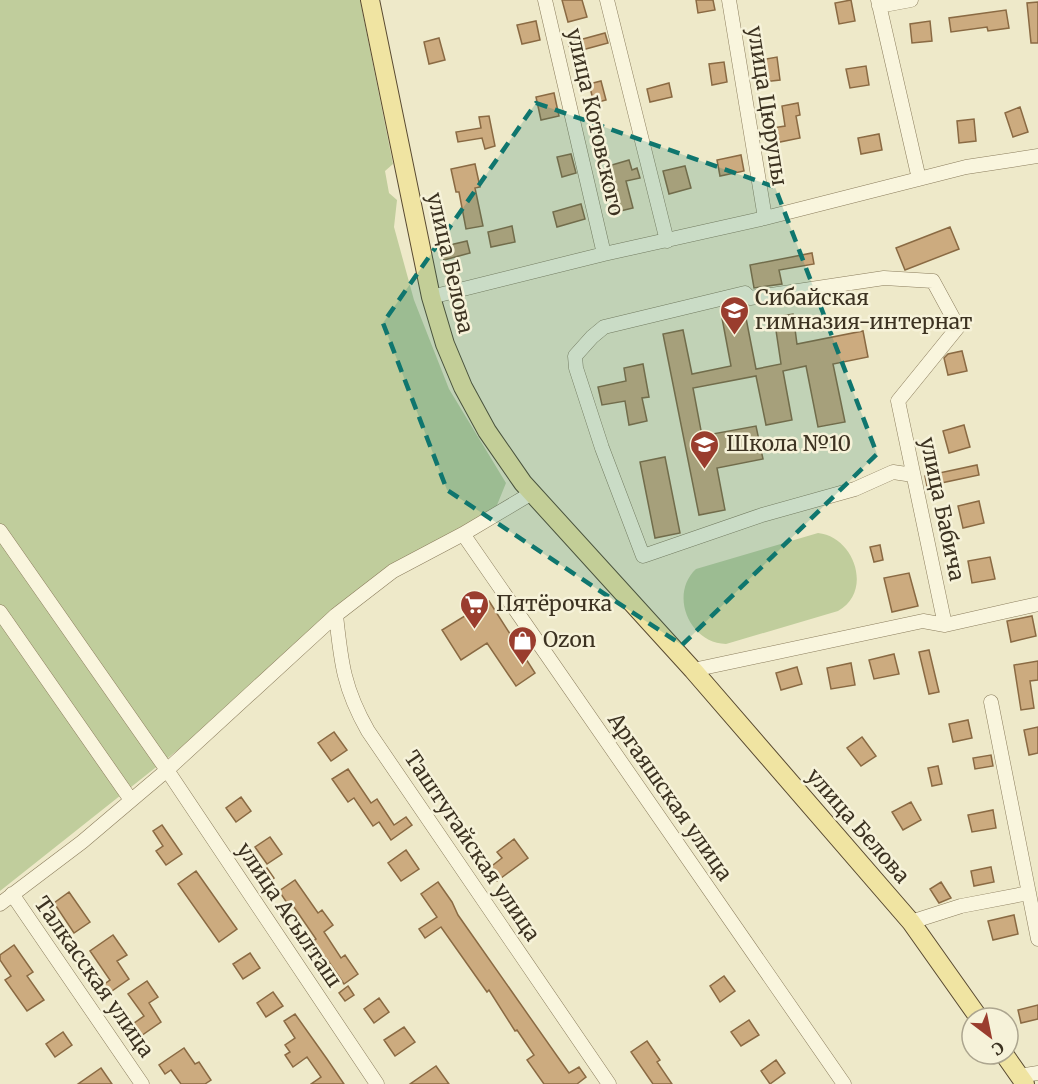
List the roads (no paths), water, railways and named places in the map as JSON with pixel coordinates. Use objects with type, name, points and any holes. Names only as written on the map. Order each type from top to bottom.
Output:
[{"type":"main road","name":"улица Белова","points":[[370,0],[431,297],[445,344],[463,387],[487,432],[532,493],[693,670],[911,922],[970,1006]]},
{"type":"main road","points":[[1012,1066],[1022,1080]]},
{"type":"street","name":"улица Котовского","points":[[545,0],[604,254]]},
{"type":"street","points":[[607,0],[667,241]]},
{"type":"street","name":"улица Цюрупы","points":[[729,0],[765,218]]},
{"type":"street","points":[[911,0],[878,3],[920,179]]},
{"type":"street","points":[[431,297],[604,254],[765,218],[966,167],[1038,156]]},
{"type":"street","name":"улица Бабича","points":[[913,476],[893,472],[855,489],[762,515],[643,556],[602,448],[576,368],[575,356],[604,327],[745,293],[750,298],[884,278],[933,281],[958,327],[898,401],[945,625]]},
{"type":"street","points":[[0,904],[82,842],[166,770],[336,615],[393,571],[463,534],[532,493]]},
{"type":"street","name":"улица Асылташ","points":[[0,531],[166,770],[377,1084]]},
{"type":"street","name":"Аргаяшская улица","points":[[463,534],[843,1084]]},
{"type":"street","points":[[693,670],[923,621],[945,625],[1038,604]]},
{"type":"street","points":[[0,612],[131,800]]},
{"type":"street","name":"Таштугайская улица","points":[[336,615],[340,660],[346,687],[368,731],[609,1084]]},
{"type":"street","points":[[991,702],[1038,939]]},
{"type":"street","points":[[911,922],[960,906],[1029,893]]},
{"type":"street","name":"Талкасская улица","points":[[12,894],[142,1084]]},
{"type":"street","points":[[1022,1080],[1038,1073]]},
{"type":"place","name":"Сибайская гимназия-интернат","points":[[734,336]]},
{"type":"place","name":"Школа №10","points":[[705,470]]},
{"type":"place","name":"Пятёрочка","points":[[475,630]]},
{"type":"place","name":"Ozon","points":[[522,666]]}]
